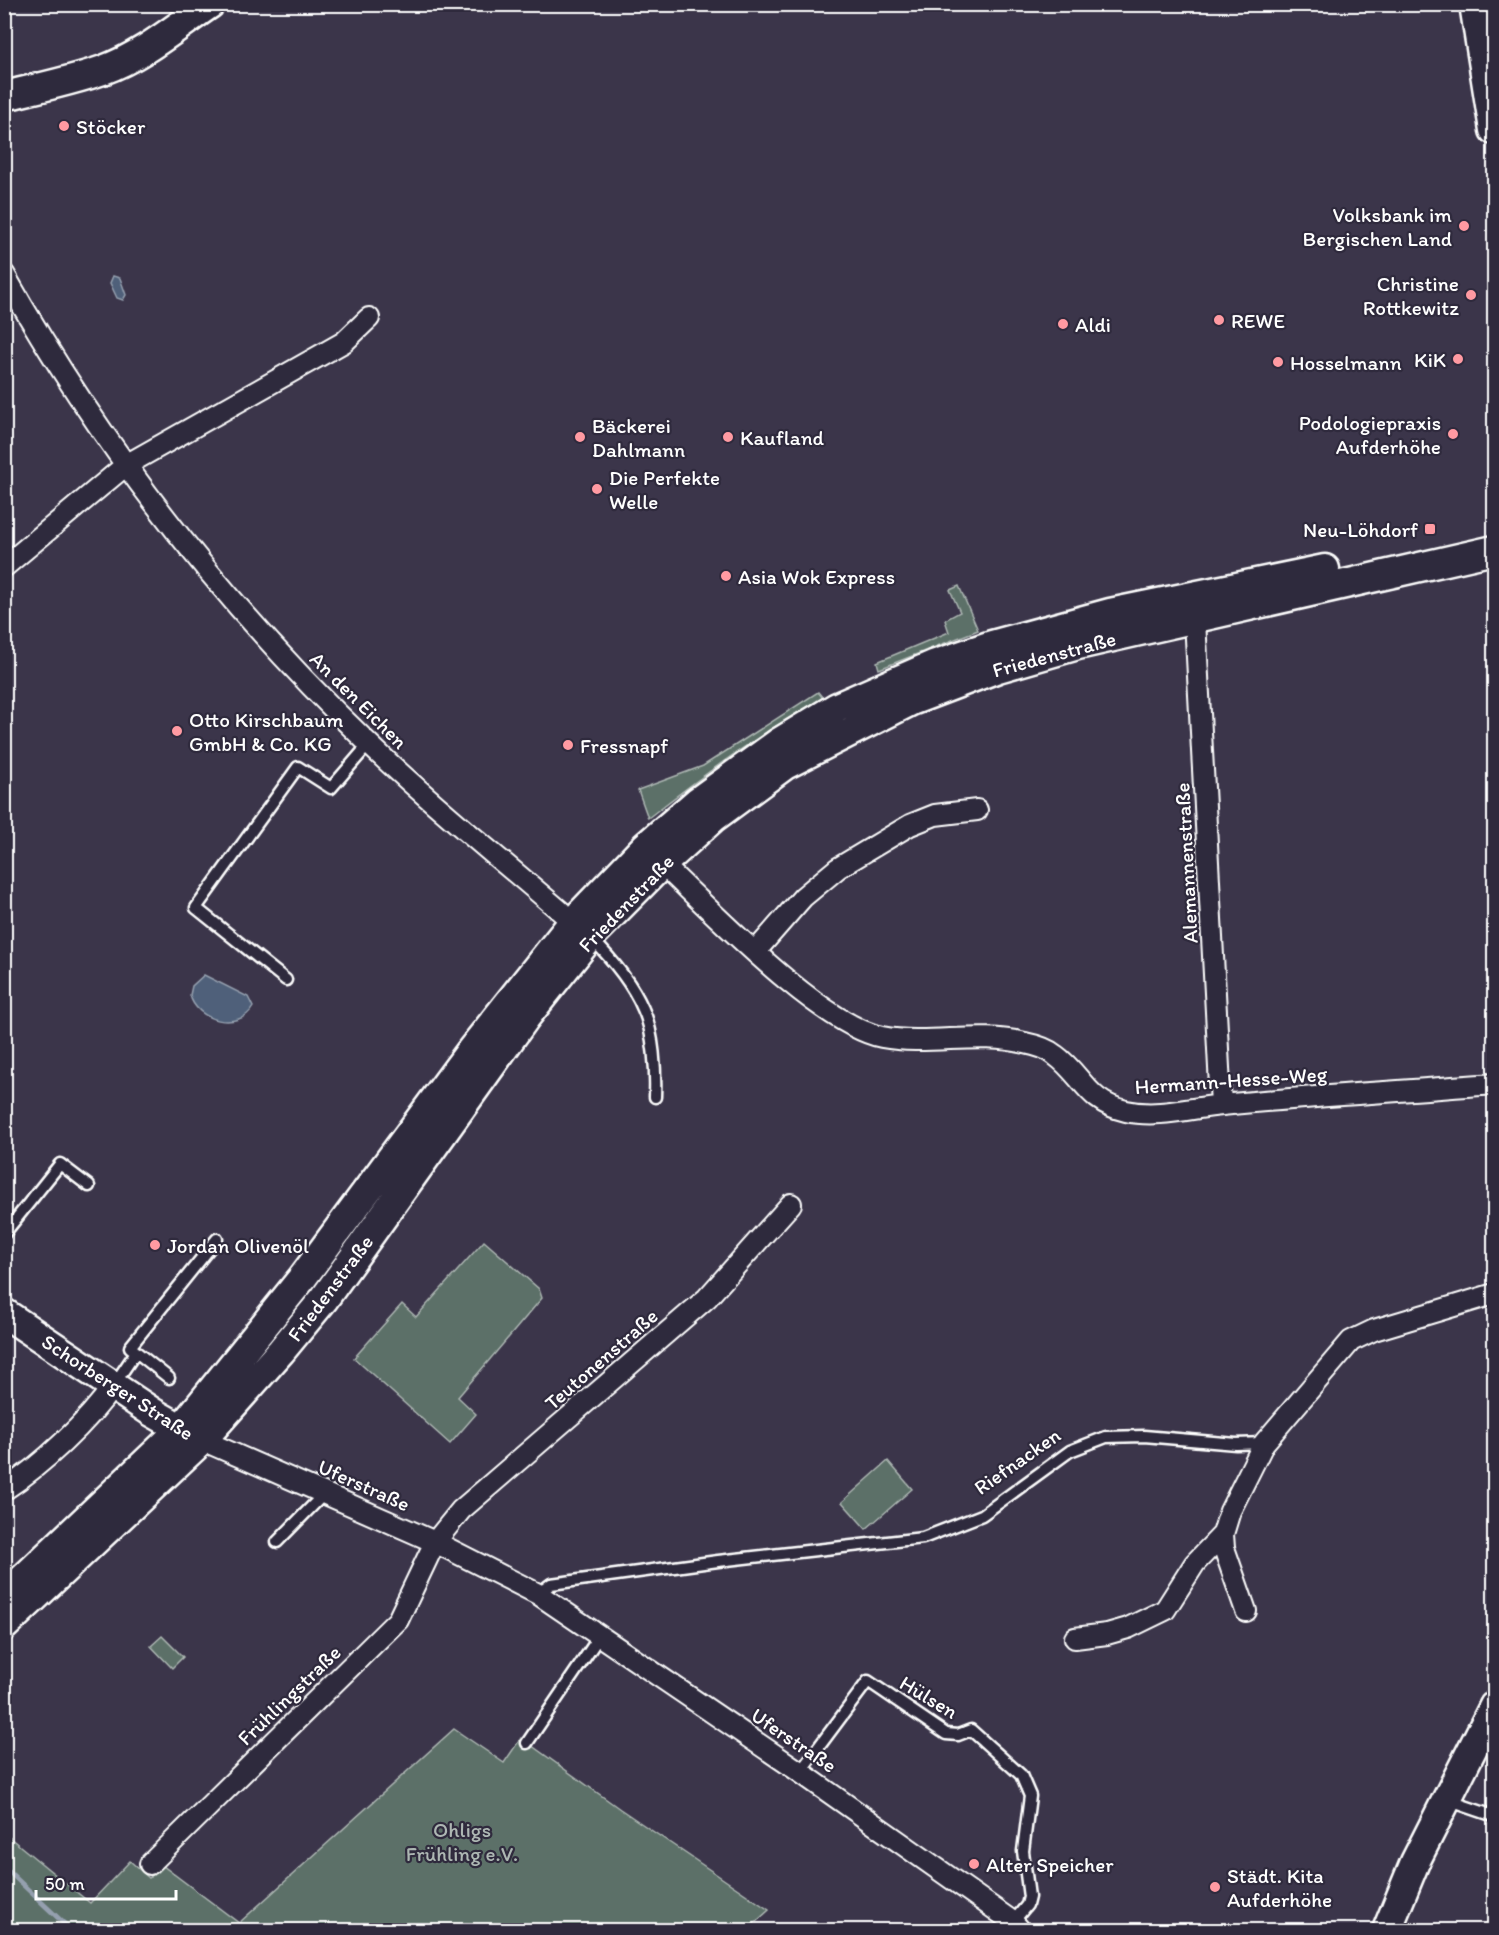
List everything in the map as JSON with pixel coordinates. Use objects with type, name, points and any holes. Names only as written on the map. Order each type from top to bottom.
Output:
[{"type":"main road","points":[[4,96],[76,79],[113,66],[160,39],[210,4]]},
{"type":"main road","points":[[1474,4],[1494,130]]},
{"type":"main road","name":"Friedenstraße","points":[[4,1626],[191,1435],[303,1277],[469,1053],[582,930],[646,846],[698,801],[777,743],[837,707],[933,665],[992,645],[1110,614],[1485,534],[1494,535]]},
{"type":"main road","name":"Friedenstraße","points":[[582,930],[663,864],[713,818],[785,765],[923,695],[998,668],[1078,645],[1494,550]]},
{"type":"main road","name":"Schorberger Straße","points":[[4,1312],[113,1386],[191,1435]]},
{"type":"main road","name":"Friedenstraße","points":[[4,1597],[191,1435]]},
{"type":"main road","points":[[1387,1930],[1407,1881],[1494,1706]]},
{"type":"street","name":"An den Eichen","points":[[4,274],[126,465],[183,540],[272,646],[369,744],[582,930]]},
{"type":"street","points":[[4,567],[126,465],[344,342],[369,318]]},
{"type":"street","name":"Alemannenstraße","points":[[1195,620],[1221,1105]]},
{"type":"street","points":[[755,952],[803,897],[838,868],[910,825],[935,815],[977,810]]},
{"type":"street","name":"Hermann-Hesse-Weg","points":[[663,864],[755,952],[822,1006],[857,1028],[877,1036],[898,1040],[1012,1041],[1036,1046],[1056,1055],[1096,1099],[1127,1112],[1152,1113],[1221,1105],[1494,1084]]},
{"type":"street","name":"Teutonenstraße","points":[[435,1542],[461,1510],[707,1298],[790,1204]]},
{"type":"street","points":[[1075,1638],[1107,1634],[1155,1616],[1173,1600],[1195,1563],[1222,1534],[1230,1511],[1264,1443],[1341,1350],[1355,1338],[1374,1329],[1494,1294]]},
{"type":"street","points":[[4,1490],[71,1433],[103,1401],[113,1386]]},
{"type":"street","name":"Uferstraße","points":[[191,1435],[435,1542],[538,1594],[800,1772],[1017,1926]]},
{"type":"street","points":[[1222,1534],[1224,1548],[1246,1611]]},
{"type":"street","name":"Frühlingstraße","points":[[150,1864],[398,1620],[435,1542]]},
{"type":"lane","points":[[286,980],[196,908],[298,767],[331,788],[369,744]]},
{"type":"lane","points":[[582,930],[605,952],[644,1010],[655,1071],[655,1097]]},
{"type":"lane","points":[[4,1234],[60,1164],[89,1186]]},
{"type":"lane","points":[[169,1378],[130,1347],[217,1239]]},
{"type":"lane","points":[[113,1386],[136,1352]]},
{"type":"lane","name":"Riefnacken","points":[[538,1594],[552,1584],[718,1561],[923,1538],[982,1515],[1062,1456],[1092,1440],[1144,1436],[1236,1444],[1264,1443]]},
{"type":"lane","points":[[277,1542],[324,1494]]},
{"type":"lane","points":[[527,1743],[599,1637]]},
{"type":"lane","name":"Hülsen","points":[[800,1772],[868,1681],[946,1734],[958,1735],[970,1730],[1021,1775],[1030,1796],[1023,1851],[1029,1897],[1017,1926]]},
{"type":"lane","points":[[1447,1800],[1494,1816]]},
{"type":"green space","points":[[959,586],[978,630],[879,669],[877,662],[949,632],[945,620],[960,612],[950,590]]},
{"type":"green space","points":[[818,692],[823,698],[777,725],[733,755],[648,818],[638,790],[703,766]]},
{"type":"green space","points":[[484,1241],[539,1289],[542,1298],[458,1397],[476,1414],[450,1444],[354,1358],[402,1304],[416,1317]]},
{"type":"green space","points":[[888,1461],[912,1489],[866,1529],[842,1502]]},
{"type":"green space","points":[[162,1636],[183,1657],[172,1668],[151,1646]]},
{"type":"green space","name":"Ohligs Frühling e.V.","points":[[454,1729],[504,1763],[521,1738],[620,1809],[769,1910],[747,1930],[5,1930],[4,1833],[90,1903],[130,1861],[149,1878],[163,1866],[239,1923]]},
{"type":"water","points":[[113,276],[120,278],[126,295],[123,300],[117,298],[110,283]]},
{"type":"water","points":[[204,975],[248,997],[253,1007],[247,1015],[228,1021],[209,1017],[200,1011],[190,995],[192,986]]},
{"type":"waterway","points":[[4,1867],[71,1930]]},
{"type":"place","name":"Stöcker","points":[[64,126]]},
{"type":"place","name":"Volksbank im Bergischen Land","points":[[1464,226]]},
{"type":"place","name":"Christine Rottkewitz","points":[[1471,295]]},
{"type":"place","name":"REWE","points":[[1219,320]]},
{"type":"place","name":"Aldi","points":[[1063,324]]},
{"type":"place","name":"KiK","points":[[1458,359]]},
{"type":"place","name":"Hosselmann","points":[[1278,362]]},
{"type":"place","name":"Podologiepraxis Aufderhöhe","points":[[1453,434]]},
{"type":"place","name":"Bäckerei Dahlmann","points":[[580,437]]},
{"type":"place","name":"Kaufland","points":[[728,437]]},
{"type":"place","name":"Die Perfekte Welle","points":[[597,489]]},
{"type":"place","name":"Neu-Löhdorf","points":[[1430,529]]},
{"type":"place","name":"Asia Wok Express","points":[[726,576]]},
{"type":"place","name":"Otto Kirschbaum GmbH & Co. KG","points":[[177,731]]},
{"type":"place","name":"Fressnapf","points":[[568,745]]},
{"type":"place","name":"Jordan Olivenöl","points":[[155,1245]]},
{"type":"place","name":"Alter Speicher","points":[[974,1864]]},
{"type":"place","name":"Städt. Kita Aufderhöhe","points":[[1215,1887]]}]
